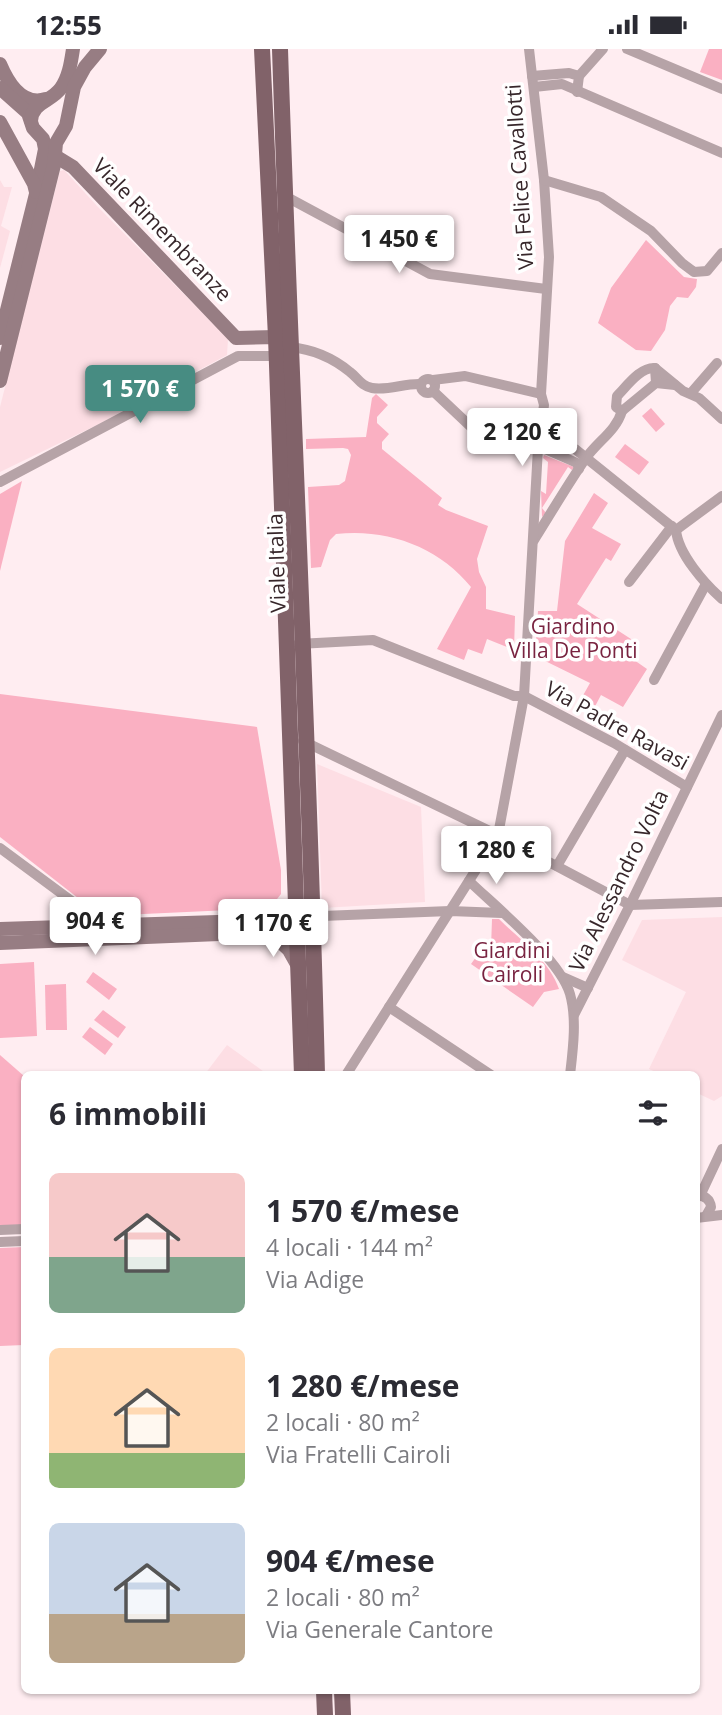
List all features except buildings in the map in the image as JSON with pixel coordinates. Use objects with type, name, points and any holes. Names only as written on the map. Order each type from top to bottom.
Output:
[{"type":"main road","name":"Viale Italia","points":[[262,49],[277,194],[294,645],[290,742],[294,844],[317,1071]]},
{"type":"main road","name":"Viale Italia","points":[[280,49],[276,337],[283,352]]},
{"type":"main road","name":"Viale Italia","points":[[294,645],[307,741],[303,922],[299,968],[302,1071]]},
{"type":"main road","points":[[324,1694],[325,1715]]},
{"type":"main road","points":[[342,1694],[343,1715]]},
{"type":"street","points":[[34,127],[35,108],[51,97],[64,82],[73,49]]},
{"type":"street","points":[[0,381],[56,143],[67,122],[74,87],[85,67],[100,49]]},
{"type":"street","name":"Via Felice Cavallotti","points":[[529,49],[544,180],[549,257],[541,428],[568,445]]},
{"type":"street","points":[[577,92],[579,76],[603,49]]},
{"type":"street","points":[[627,49],[722,89]]},
{"type":"street","points":[[0,64],[9,82],[21,95],[36,101],[51,97]]},
{"type":"street","points":[[532,76],[569,73],[579,76]]},
{"type":"street","points":[[534,87],[562,85],[722,153]]},
{"type":"street","points":[[0,88],[28,113],[43,139],[45,149],[0,338]]},
{"type":"street","points":[[2,126],[34,184],[36,194]]},
{"type":"street","points":[[34,127],[50,137],[62,131]]},
{"type":"street","name":"Viale Rimembranze","points":[[55,156],[73,167],[236,338]]},
{"type":"street","points":[[544,180],[575,188],[610,203],[651,231],[694,272],[707,271],[722,253]]},
{"type":"street","points":[[277,194],[430,274],[546,289]]},
{"type":"street","points":[[238,356],[236,338],[276,337]]},
{"type":"street","points":[[0,482],[238,356],[310,349],[350,371],[369,387],[421,384],[425,392],[433,385],[465,376],[541,394]]},
{"type":"street","points":[[691,393],[717,363]]},
{"type":"street","points":[[622,411],[616,407],[617,396],[649,367],[655,368],[683,391],[691,393],[722,419]]},
{"type":"street","points":[[655,368],[656,383]]},
{"type":"street","points":[[534,541],[586,458],[615,427],[622,411],[656,383],[675,385]]},
{"type":"street","points":[[433,385],[486,441]]},
{"type":"street","points":[[349,1071],[498,835],[524,696],[538,448],[568,445],[674,528],[680,547],[706,584],[722,599]]},
{"type":"street","points":[[544,448],[577,463],[578,470]]},
{"type":"street","points":[[578,470],[597,467]]},
{"type":"street","points":[[629,582],[674,528],[722,496]]},
{"type":"street","points":[[535,515],[540,521],[547,519]]},
{"type":"street","points":[[654,680],[706,584]]},
{"type":"street","name":"Via Padre Ravasi","points":[[294,645],[373,640],[514,696],[524,696],[687,787]]},
{"type":"street","name":"Via Alessandro Volta","points":[[574,1016],[720,720]]},
{"type":"street","points":[[290,742],[307,741],[498,835],[630,905],[722,902]]},
{"type":"street","points":[[557,866],[625,750]]},
{"type":"street","name":"Viale Italia","points":[[252,920],[282,912],[290,900],[290,856],[294,844]]},
{"type":"street","points":[[0,848],[105,925]]},
{"type":"street","points":[[469,881],[562,977],[570,991],[574,1016],[570,1071]]},
{"type":"street","points":[[0,943],[270,932],[322,916],[450,911],[502,913]]},
{"type":"street","points":[[0,929],[252,920],[303,922]]},
{"type":"street","points":[[270,932],[289,950],[299,968]]},
{"type":"street","points":[[562,977],[588,988]]},
{"type":"street","points":[[389,1007],[485,1071]]},
{"type":"street","points":[[700,1192],[722,1149]]},
{"type":"street","points":[[700,1197],[709,1200],[712,1213]]},
{"type":"street","points":[[0,1230],[21,1229]]},
{"type":"street","points":[[0,1242],[21,1241]]},
{"type":"shaded area","points":[[64,170],[228,339],[227,355],[99,424],[0,472],[0,407],[60,171]]},
{"type":"shaded area","points":[[0,180],[4,187],[12,187],[1,226],[10,231],[0,268]]},
{"type":"shaded area","points":[[317,764],[421,807],[425,902],[322,908]]},
{"type":"shaded area","points":[[722,917],[722,1096],[714,1101],[700,1094],[700,1071],[649,1069],[686,992],[622,960],[642,920]]},
{"type":"shaded area","points":[[227,1045],[263,1071],[207,1071]]},
{"type":"green space","points":[[709,49],[722,49],[722,80],[700,72]]},
{"type":"green space","points":[[646,240],[684,277],[697,279],[696,287],[688,298],[677,297],[670,306],[665,330],[651,351],[636,350],[598,323],[611,288]]},
{"type":"green space","points":[[376,394],[388,405],[377,417],[377,423],[389,434],[382,442],[382,449],[442,498],[438,505],[488,526],[477,559],[486,587],[486,609],[515,616],[514,650],[487,639],[482,654],[468,649],[464,660],[437,649],[471,587],[444,561],[411,543],[374,534],[336,534],[330,540],[321,567],[311,568],[308,487],[339,485],[345,481],[351,455],[348,449],[343,448],[306,449],[306,439],[366,437],[372,398]]},
{"type":"green space","points":[[651,408],[665,424],[656,432],[642,416]]},
{"type":"green space","points":[[625,444],[649,462],[639,475],[615,457]]},
{"type":"green space","points":[[544,455],[574,467],[572,470],[568,467],[542,508],[546,513],[542,517],[541,491],[546,494],[548,462],[543,458]]},
{"type":"green space","points":[[22,481],[0,571],[0,494]]},
{"type":"green space","name":"Giardino Villa De Ponti","points":[[594,493],[608,503],[592,528],[621,544],[611,561],[606,558],[577,604],[631,639],[624,653],[647,669],[623,707],[601,695],[591,714],[576,708],[590,683],[535,656],[538,611],[557,611],[565,541]]},
{"type":"green space","points":[[0,694],[257,727],[281,870],[281,894],[270,908],[101,916],[0,837]]},
{"type":"green space","name":"Giardini Cairoli","points":[[492,919],[499,919],[525,943],[548,969],[559,989],[544,992],[533,1007],[471,964],[484,946],[491,948]]},
{"type":"green space","points":[[34,962],[37,1036],[0,1038],[0,964]]},
{"type":"green space","points":[[93,972],[117,989],[109,1000],[86,982]]},
{"type":"green space","points":[[66,984],[67,1030],[46,1030],[45,985]]},
{"type":"green space","points":[[103,1010],[126,1027],[118,1038],[94,1020]]},
{"type":"green space","points":[[90,1027],[113,1044],[105,1055],[82,1037]]},
{"type":"green space","points":[[0,1055],[21,1073],[21,1226],[0,1228]]},
{"type":"green space","points":[[21,1247],[21,1345],[0,1346],[0,1248]]}]
